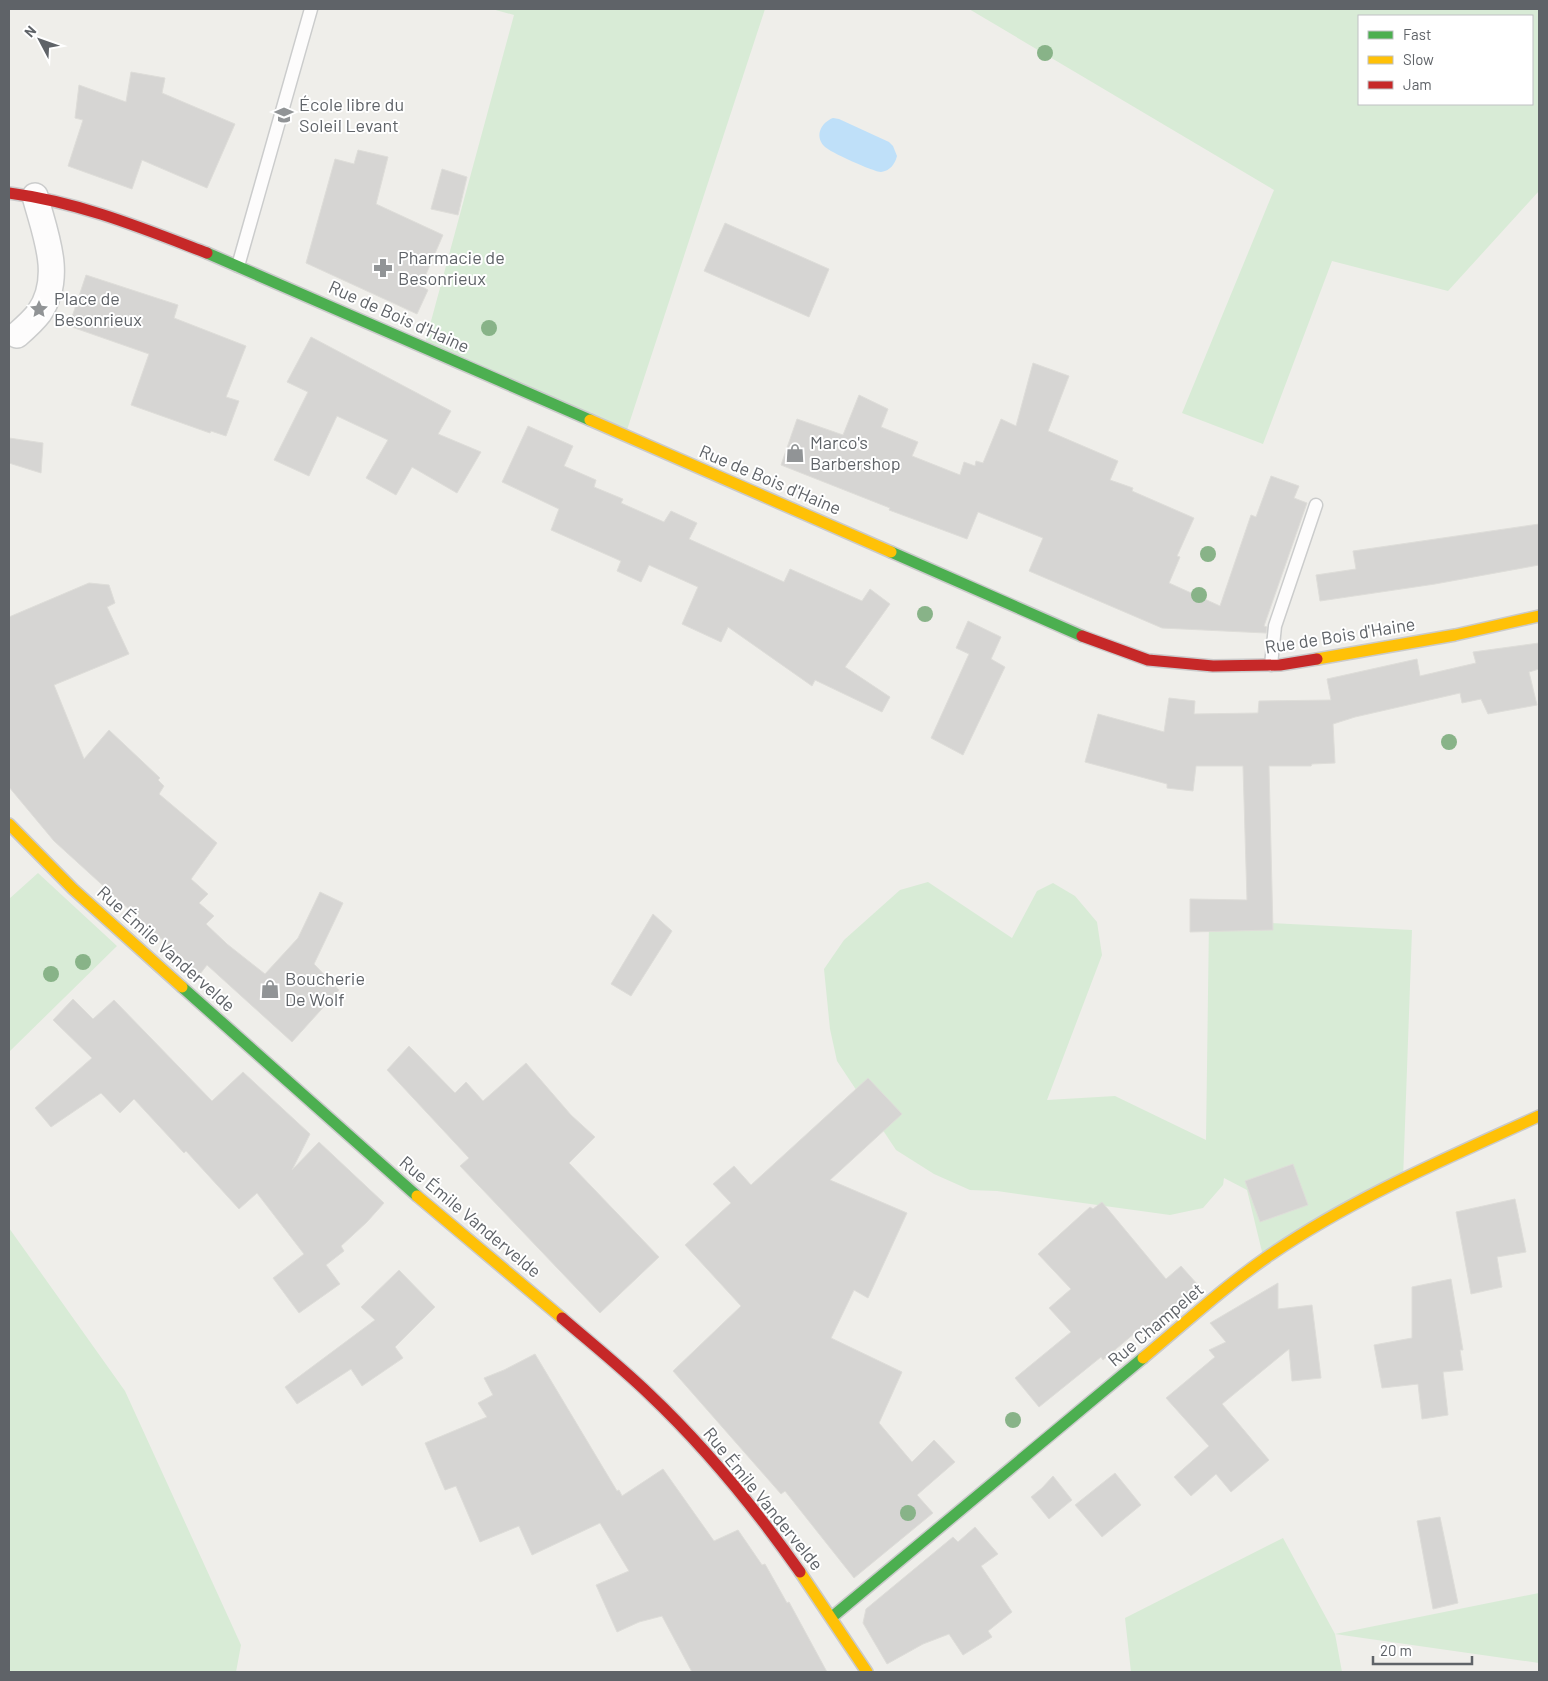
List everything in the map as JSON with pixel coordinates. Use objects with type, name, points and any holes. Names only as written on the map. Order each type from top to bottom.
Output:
[{"type":"street","name":"Rue de Bois d'Haine","points":[[9,194],[35,196],[73,204],[109,215],[238,266],[1091,640],[1148,660],[1213,666],[1280,665],[1455,635],[1539,616]]},
{"type":"street","points":[[17,335],[39,313],[48,295],[52,280],[51,257],[35,196]]},
{"type":"street","name":"Rue Émile Vandervelde","points":[[9,824],[44,863],[133,945],[415,1195],[616,1364],[650,1396],[689,1435],[732,1484],[777,1541],[832,1617],[867,1672]]},
{"type":"street","name":"Rue Champelet","points":[[832,1617],[1227,1288],[1274,1252],[1329,1218],[1387,1187],[1539,1116]]},
{"type":"lane","points":[[238,266],[310,9]]},
{"type":"lane","points":[[1270,665],[1275,626],[1316,505]]},
{"type":"green space","points":[[492,9],[765,9],[625,436],[424,347],[514,15]]},
{"type":"green space","points":[[969,9],[1539,9],[1539,191],[1448,291],[1332,261],[1263,444],[1182,413],[1274,190]]},
{"type":"green space","points":[[38,873],[117,946],[9,1052],[9,899]]},
{"type":"green space","points":[[928,882],[1012,938],[1037,891],[1053,883],[1075,896],[1097,922],[1102,955],[1047,1100],[1115,1096],[1206,1140],[1209,920],[1412,930],[1403,1180],[1264,1260],[1247,1190],[1224,1178],[1223,1185],[1203,1208],[1170,1215],[997,1191],[970,1190],[934,1174],[896,1150],[837,1061],[830,1029],[824,969],[844,940],[900,890]]},
{"type":"green space","points":[[9,1228],[125,1391],[241,1645],[236,1672],[9,1672]]},
{"type":"green space","points":[[1283,1538],[1335,1634],[1342,1672],[1131,1672],[1125,1618]]},
{"type":"green space","points":[[1539,1593],[1539,1663],[1335,1634]]},
{"type":"water","points":[[833,118],[889,142],[897,156],[892,167],[881,172],[877,171],[842,157],[824,146],[820,138],[821,129]]},
{"type":"building","points":[[131,72],[165,78],[162,93],[235,124],[207,188],[142,160],[132,189],[68,166],[83,120],[75,118],[79,85],[126,102]]},
{"type":"building","points":[[358,150],[388,157],[376,204],[443,235],[421,286],[428,290],[417,314],[306,263],[335,159],[354,164]]},
{"type":"building","points":[[442,169],[467,177],[458,215],[431,209]]},
{"type":"building","points":[[725,223],[829,269],[809,317],[704,271]]},
{"type":"building","points":[[86,275],[178,305],[174,318],[246,346],[226,397],[239,401],[226,436],[211,431],[210,433],[131,405],[149,354],[69,326]]},
{"type":"building","points":[[311,337],[451,411],[438,434],[481,452],[457,493],[412,467],[396,495],[366,478],[388,440],[337,416],[309,476],[274,460],[308,392],[287,382]]},
{"type":"building","points":[[1033,363],[1069,376],[1048,431],[1118,461],[1110,480],[1133,488],[1132,491],[1194,518],[1177,556],[1180,557],[1169,583],[1220,606],[1251,515],[1256,517],[1271,476],[1299,486],[1294,498],[1307,503],[1264,626],[1267,627],[1266,633],[1162,628],[1029,571],[1043,538],[978,512],[967,539],[889,510],[890,508],[781,465],[797,419],[843,435],[859,395],[888,409],[881,427],[918,442],[912,456],[960,475],[964,462],[975,466],[976,461],[983,463],[1001,419],[1016,426]]},
{"type":"building","points":[[528,426],[573,446],[564,466],[596,480],[594,487],[623,499],[621,503],[664,522],[671,511],[697,523],[689,539],[784,582],[790,569],[862,601],[870,589],[890,604],[845,667],[890,697],[882,712],[815,680],[812,686],[728,627],[721,642],[682,624],[698,587],[649,565],[641,582],[617,571],[621,561],[551,530],[559,509],[502,482]]},
{"type":"building","points":[[9,438],[43,443],[41,473],[9,463]]},
{"type":"building","points":[[1539,524],[1539,565],[1435,584],[1320,601],[1316,575],[1356,569],[1353,551]]},
{"type":"building","points":[[89,583],[109,585],[115,603],[107,607],[129,654],[54,685],[84,759],[109,730],[160,778],[158,780],[164,786],[159,794],[217,843],[191,879],[208,894],[199,903],[214,916],[206,924],[227,944],[265,974],[298,938],[320,892],[343,903],[314,964],[339,990],[292,1042],[207,965],[200,974],[54,841],[9,787],[9,617]]},
{"type":"building","points":[[968,621],[1001,637],[991,659],[1005,667],[963,755],[931,738],[969,654],[956,648]]},
{"type":"building","points":[[1539,643],[1539,669],[1529,672],[1537,705],[1488,714],[1481,699],[1462,703],[1460,693],[1355,717],[1333,724],[1335,763],[1312,764],[1311,766],[1269,766],[1273,930],[1190,932],[1190,899],[1247,900],[1243,766],[1196,766],[1193,791],[1167,788],[1167,784],[1085,762],[1098,714],[1164,732],[1169,698],[1195,701],[1194,714],[1258,713],[1259,701],[1331,700],[1327,679],[1417,659],[1420,676],[1476,663],[1473,652]]},
{"type":"building","points":[[653,914],[672,931],[631,996],[611,984]]},
{"type":"building","points":[[73,999],[93,1019],[114,1000],[212,1101],[243,1072],[310,1134],[292,1170],[319,1142],[384,1203],[341,1246],[344,1251],[326,1265],[340,1284],[299,1313],[273,1278],[304,1254],[257,1193],[239,1209],[186,1151],[184,1153],[134,1099],[120,1113],[101,1093],[51,1127],[35,1108],[92,1058],[53,1020]]},
{"type":"building","points":[[409,1046],[455,1093],[466,1082],[483,1101],[526,1063],[571,1115],[595,1137],[569,1163],[659,1257],[600,1313],[460,1166],[469,1158],[387,1070]]},
{"type":"building","points":[[868,1078],[902,1114],[830,1180],[907,1213],[868,1298],[854,1290],[831,1338],[902,1372],[879,1423],[912,1462],[934,1440],[955,1462],[917,1495],[933,1513],[854,1578],[785,1491],[781,1494],[673,1371],[741,1306],[685,1245],[731,1203],[713,1184],[734,1166],[751,1185]]},
{"type":"building","points":[[1293,1164],[1308,1205],[1260,1222],[1245,1181]]},
{"type":"building","points":[[1515,1199],[1526,1252],[1497,1257],[1502,1287],[1471,1294],[1456,1212]]},
{"type":"building","points":[[1102,1202],[1166,1279],[1181,1266],[1198,1285],[1144,1330],[1142,1327],[1103,1360],[1101,1357],[1039,1407],[1015,1378],[1071,1332],[1049,1308],[1071,1289],[1038,1254],[1090,1207],[1093,1209]]},
{"type":"building","points":[[399,1270],[435,1307],[395,1347],[403,1358],[362,1386],[351,1369],[297,1404],[285,1387],[375,1320],[361,1307]]},
{"type":"building","points":[[1451,1279],[1463,1350],[1460,1350],[1463,1370],[1443,1372],[1448,1415],[1422,1419],[1418,1384],[1382,1388],[1374,1345],[1412,1338],[1412,1287]]},
{"type":"building","points":[[1278,1283],[1278,1309],[1312,1305],[1321,1378],[1292,1381],[1289,1349],[1222,1404],[1269,1460],[1231,1492],[1216,1474],[1191,1496],[1174,1477],[1209,1446],[1166,1398],[1215,1357],[1209,1350],[1226,1342],[1210,1323]]},
{"type":"building","points":[[535,1354],[617,1491],[619,1490],[622,1496],[663,1469],[714,1541],[738,1530],[762,1565],[765,1564],[787,1603],[789,1602],[827,1672],[692,1672],[662,1616],[639,1622],[617,1632],[596,1585],[629,1571],[600,1523],[532,1555],[519,1526],[480,1542],[456,1486],[445,1490],[425,1443],[487,1417],[478,1403],[493,1395],[484,1378]]},
{"type":"building","points":[[1115,1473],[1141,1505],[1102,1537],[1075,1505]]},
{"type":"building","points":[[1053,1476],[1072,1500],[1049,1519],[1031,1497]]},
{"type":"building","points":[[1440,1517],[1458,1603],[1433,1609],[1417,1521]]},
{"type":"building","points":[[975,1527],[998,1554],[981,1566],[1012,1612],[988,1631],[992,1637],[963,1655],[949,1634],[923,1644],[887,1664],[863,1623],[866,1609],[953,1537],[958,1542]]},
{"type":"traffic: fast","points":[[207,253],[590,420]]},
{"type":"traffic: fast","points":[[891,552],[1082,636]]},
{"type":"traffic: fast","points":[[182,987],[417,1196]]},
{"type":"traffic: fast","points":[[832,1617],[1143,1358]]},
{"type":"traffic: slow","points":[[590,420],[891,552]]},
{"type":"traffic: slow","points":[[1317,659],[1455,635],[1539,616]]},
{"type":"traffic: slow","points":[[9,824],[73,889],[182,987]]},
{"type":"traffic: slow","points":[[1143,1358],[1237,1279],[1302,1234],[1401,1180],[1539,1116]]},
{"type":"traffic: slow","points":[[417,1196],[562,1318]]},
{"type":"traffic: slow","points":[[800,1572],[867,1672]]},
{"type":"traffic: jam","points":[[9,193],[85,209],[134,225],[207,253]]},
{"type":"traffic: jam","points":[[1082,636],[1148,660],[1213,666],[1280,665],[1317,659]]},
{"type":"traffic: jam","points":[[562,1318],[638,1384],[690,1435],[747,1502],[800,1572]]},
{"type":"place","name":"École libre du Soleil Levant","points":[[284,115]]},
{"type":"place","name":"Pharmacie de Besonrieux","points":[[383,268]]},
{"type":"place","name":"Place de Besonrieux","points":[[39,309]]},
{"type":"place","name":"Marco's Barbershop","points":[[795,453]]},
{"type":"place","name":"Boucherie De Wolf","points":[[270,989]]}]
